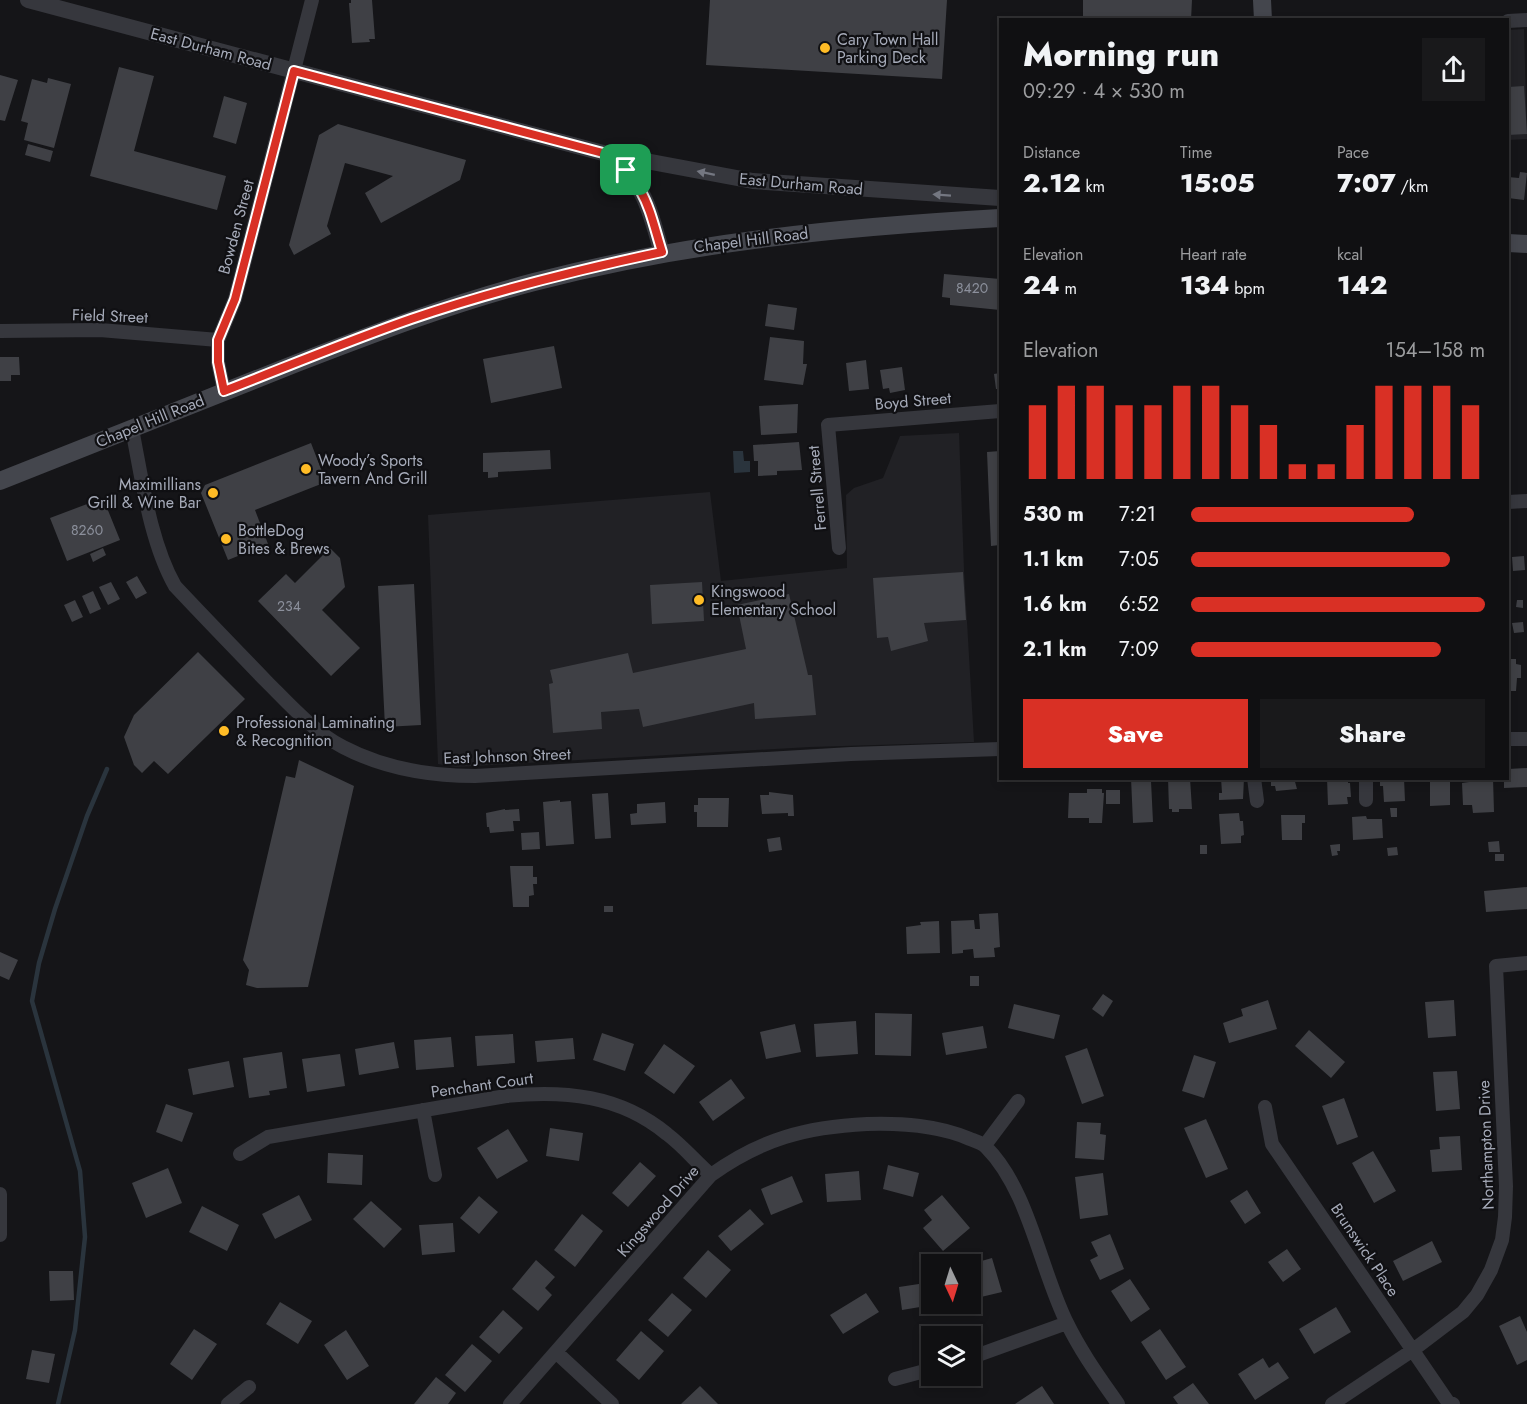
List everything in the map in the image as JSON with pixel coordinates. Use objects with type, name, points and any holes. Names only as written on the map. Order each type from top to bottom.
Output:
[{"type":"main road","points":[[1262,0],[1263,18]]},
{"type":"main road","name":"Chapel Hill Road","points":[[0,481],[224,391],[401,323],[474,298],[662,252],[793,234],[883,225],[999,218]]},
{"type":"main road","points":[[1509,243],[1527,244]]},
{"type":"street","name":"East Durham Road","points":[[28,0],[603,153],[753,181],[999,198]]},
{"type":"street","name":"Bowden Street","points":[[224,391],[218,362],[218,340],[235,299],[312,0]]},
{"type":"street","points":[[1509,21],[1527,20]]},
{"type":"street","name":"East Durham Road","points":[[603,153],[626,170],[643,193],[662,252]]},
{"type":"street","name":"Field Street","points":[[0,331],[100,330],[218,340]]},
{"type":"street","name":"Boyd Street","points":[[828,425],[999,411]]},
{"type":"street","name":"Ferrell Street","points":[[828,425],[839,548]]},
{"type":"street","name":"East Johnson Street","points":[[132,429],[159,549],[165,569],[175,586],[294,709],[334,742],[367,758],[428,774],[475,776],[851,754],[999,748]]},
{"type":"street","points":[[1509,502],[1527,501]]},
{"type":"street","points":[[1509,739],[1527,739]]},
{"type":"street","points":[[1254,780],[1257,801]]},
{"type":"street","points":[[1366,780],[1366,800]]},
{"type":"street","name":"Northampton Drive","points":[[1332,1404],[1413,1350],[1462,1312],[1477,1295],[1491,1270],[1502,1240],[1506,1186],[1496,966],[1527,963]]},
{"type":"street","name":"Penchant Court","points":[[240,1154],[268,1137],[423,1110],[540,1093],[582,1096],[604,1101],[647,1120],[667,1133],[711,1175]]},
{"type":"street","points":[[1018,1101],[985,1145],[1014,1186],[1067,1323],[1089,1362],[1118,1404]]},
{"type":"street","name":"Brunswick Place","points":[[1265,1107],[1272,1144],[1448,1402],[1453,1404]]},
{"type":"street","points":[[423,1110],[435,1175]]},
{"type":"street","name":"Kingswood Drive","points":[[510,1404],[711,1175],[743,1153],[769,1141],[797,1133],[844,1125],[883,1124],[940,1128],[985,1145]]},
{"type":"street","points":[[0,1194],[0,1235]]},
{"type":"street","points":[[981,1354],[1067,1323]]},
{"type":"street","points":[[557,1353],[612,1404]]},
{"type":"street","points":[[896,1378],[921,1372]]},
{"type":"street","points":[[228,1404],[249,1387]]},
{"type":"shaded area","points":[[1524,29],[1527,139],[1509,140],[1509,30]]},
{"type":"shaded area","name":"Kingswood Elementary School","points":[[959,433],[974,742],[810,747],[456,767],[438,764],[428,515],[710,492],[721,581],[847,568],[846,495],[854,488],[883,478],[900,436]]},
{"type":"shaded area","points":[[733,451],[743,451],[744,461],[750,461],[750,472],[734,473]]},
{"type":"building","points":[[351,0],[372,0],[375,39],[369,39],[370,42],[352,43],[349,3]]},
{"type":"building","name":"Cary Town Hall Parking Deck","points":[[710,0],[947,0],[942,79],[706,65]]},
{"type":"building","points":[[1083,0],[1192,0],[1191,18],[1083,18]]},
{"type":"building","points":[[119,67],[154,76],[134,151],[226,176],[217,210],[90,176]]},
{"type":"building","points":[[0,75],[18,80],[5,121],[0,120]]},
{"type":"building","points":[[48,78],[71,84],[54,148],[24,140],[28,123],[21,121],[32,79],[47,83]]},
{"type":"building","points":[[1524,86],[1527,134],[1509,135],[1509,87]]},
{"type":"building","points":[[224,96],[247,103],[236,144],[213,137]]},
{"type":"building","points":[[338,124],[466,160],[460,180],[381,223],[365,193],[393,176],[345,163],[327,226],[331,234],[294,255],[289,245],[319,135]]},
{"type":"building","points":[[28,144],[53,151],[50,162],[25,155]]},
{"type":"building","points":[[1520,172],[1527,173],[1524,200],[1509,198],[1509,177],[1519,178]]},
{"type":"building","points":[[944,274],[999,279],[999,310],[950,305],[950,298],[942,297]]},
{"type":"building","points":[[768,304],[797,308],[794,330],[765,326]]},
{"type":"building","points":[[770,337],[804,341],[803,364],[807,364],[803,385],[764,380]]},
{"type":"building","points":[[554,346],[562,388],[491,403],[483,359]]},
{"type":"building","points":[[0,357],[19,357],[20,375],[11,375],[11,381],[0,381]]},
{"type":"building","points":[[866,360],[869,389],[849,391],[846,363]]},
{"type":"building","points":[[902,367],[905,390],[890,393],[889,388],[883,389],[880,370]]},
{"type":"building","points":[[999,373],[999,389],[996,389],[994,374]]},
{"type":"building","points":[[798,404],[797,433],[761,435],[759,406]]},
{"type":"building","points":[[799,442],[802,470],[777,471],[777,475],[758,476],[758,461],[754,461],[753,445]]},
{"type":"building","points":[[311,443],[326,482],[255,510],[268,544],[228,560],[201,493],[205,485]]},
{"type":"building","points":[[550,450],[551,469],[498,472],[498,477],[488,478],[488,472],[483,472],[483,453]]},
{"type":"building","points":[[999,451],[999,545],[991,546],[987,452]]},
{"type":"building","points":[[103,498],[120,540],[67,561],[50,518]]},
{"type":"building","points":[[103,548],[106,555],[93,562],[90,554]]},
{"type":"building","points":[[330,548],[340,558],[345,587],[322,610],[360,648],[331,676],[258,601],[286,574],[295,583]]},
{"type":"building","points":[[1524,556],[1525,570],[1513,571],[1512,557]]},
{"type":"building","points":[[963,572],[966,620],[924,623],[928,641],[891,651],[888,637],[877,638],[873,578]]},
{"type":"building","points":[[137,576],[147,593],[136,599],[126,582]]},
{"type":"building","points":[[111,582],[120,599],[108,605],[99,587]]},
{"type":"building","points":[[702,582],[704,621],[652,624],[650,585]]},
{"type":"building","points":[[414,584],[421,725],[385,727],[378,586]]},
{"type":"building","points":[[93,591],[101,609],[90,614],[82,596]]},
{"type":"building","points":[[789,594],[808,675],[812,675],[816,715],[755,719],[754,703],[643,727],[639,709],[601,712],[602,729],[553,733],[549,684],[553,683],[550,670],[628,653],[633,673],[746,649],[737,605]]},
{"type":"building","points":[[75,600],[83,617],[72,622],[64,605]]},
{"type":"building","points":[[1517,600],[1523,600],[1523,608],[1516,607]]},
{"type":"building","points":[[1523,622],[1524,632],[1514,633],[1512,623]]},
{"type":"building","points":[[198,652],[245,699],[168,774],[154,761],[142,773],[134,765],[124,737],[134,715]]},
{"type":"building","points":[[1509,659],[1516,659],[1516,664],[1521,665],[1521,678],[1517,678],[1516,691],[1509,691]]},
{"type":"building","points":[[299,760],[354,786],[308,987],[257,988],[246,985],[249,970],[243,960],[286,776],[295,778]]},
{"type":"building","points":[[1527,768],[1527,787],[1504,788],[1504,780],[1509,780],[1509,769]]},
{"type":"building","points":[[1131,780],[1151,781],[1153,822],[1133,823]]},
{"type":"building","points":[[1168,780],[1190,780],[1192,809],[1179,809],[1179,812],[1172,812],[1172,809],[1169,809]]},
{"type":"building","points":[[1221,780],[1244,780],[1243,799],[1219,800],[1219,793],[1222,793]]},
{"type":"building","points":[[1271,780],[1295,780],[1297,789],[1276,791],[1275,786],[1271,786]]},
{"type":"building","points":[[1327,780],[1348,780],[1351,797],[1347,797],[1348,804],[1328,805]]},
{"type":"building","points":[[1380,780],[1404,780],[1405,801],[1384,802],[1383,786],[1380,786]]},
{"type":"building","points":[[1430,780],[1450,780],[1450,805],[1430,806]]},
{"type":"building","points":[[1469,780],[1493,780],[1494,812],[1473,813],[1472,805],[1463,805],[1462,783],[1469,782]]},
{"type":"building","points":[[1087,789],[1102,789],[1104,793],[1102,823],[1089,823],[1089,818],[1068,818],[1069,793],[1087,793]]},
{"type":"building","points":[[1106,790],[1120,790],[1120,804],[1106,804]]},
{"type":"building","points":[[769,792],[793,795],[794,816],[788,816],[788,813],[762,814],[760,795],[769,795]]},
{"type":"building","points":[[608,793],[611,838],[595,839],[592,794]]},
{"type":"building","points":[[698,798],[729,798],[728,827],[697,827],[697,812],[694,812],[694,805],[698,805]]},
{"type":"building","points":[[560,800],[560,802],[571,801],[574,844],[546,846],[543,802]]},
{"type":"building","points":[[665,802],[666,823],[631,825],[630,814],[637,813],[637,804]]},
{"type":"building","points":[[1390,808],[1397,808],[1397,817],[1391,817]]},
{"type":"building","points":[[519,809],[520,821],[513,821],[514,831],[490,833],[486,813]]},
{"type":"building","points":[[1239,813],[1240,821],[1243,821],[1244,835],[1241,836],[1241,843],[1221,844],[1219,814]]},
{"type":"building","points":[[1281,815],[1305,815],[1305,823],[1302,823],[1302,840],[1282,840]]},
{"type":"building","points":[[1366,816],[1367,819],[1382,819],[1383,838],[1353,840],[1352,817]]},
{"type":"building","points":[[539,832],[540,849],[522,850],[521,833]]},
{"type":"building","points":[[780,837],[782,850],[769,852],[767,839]]},
{"type":"building","points":[[1499,841],[1500,852],[1489,852],[1488,842]]},
{"type":"building","points":[[1340,844],[1338,855],[1332,856],[1330,845]]},
{"type":"building","points":[[1200,845],[1207,845],[1207,854],[1200,854]]},
{"type":"building","points":[[1397,847],[1398,855],[1388,856],[1387,848]]},
{"type":"building","points":[[1495,854],[1504,854],[1504,861],[1495,861]]},
{"type":"building","points":[[510,866],[533,866],[533,877],[537,877],[537,884],[533,884],[534,895],[529,896],[529,907],[513,907]]},
{"type":"building","points":[[1527,887],[1527,909],[1486,912],[1484,891]]},
{"type":"building","points":[[604,906],[613,906],[613,912],[604,912]]},
{"type":"building","points":[[998,913],[1000,947],[994,948],[995,957],[974,958],[973,949],[952,954],[951,921],[974,920],[975,929],[980,929],[979,914]]},
{"type":"building","points":[[939,921],[940,953],[907,954],[906,927],[921,925],[920,922]]},
{"type":"building","points":[[0,952],[18,960],[9,980],[0,976]]},
{"type":"building","points":[[970,976],[979,976],[979,986],[970,986]]},
{"type":"building","points":[[1103,994],[1113,1001],[1103,1017],[1092,1009]]},
{"type":"building","points":[[1268,1000],[1277,1029],[1229,1043],[1223,1023],[1243,1016],[1241,1009]]},
{"type":"building","points":[[1454,1000],[1456,1036],[1428,1038],[1425,1002]]},
{"type":"building","points":[[1014,1004],[1060,1015],[1054,1039],[1008,1028]]},
{"type":"building","points":[[875,1013],[912,1014],[911,1056],[875,1055]]},
{"type":"building","points":[[856,1021],[858,1054],[816,1057],[814,1024]]},
{"type":"building","points":[[795,1024],[801,1052],[766,1059],[760,1032]]},
{"type":"building","points":[[983,1026],[987,1048],[946,1055],[942,1033]]},
{"type":"building","points":[[1309,1030],[1345,1062],[1331,1078],[1295,1046]]},
{"type":"building","points":[[602,1033],[634,1044],[625,1071],[593,1060]]},
{"type":"building","points":[[513,1034],[515,1063],[477,1066],[475,1036]]},
{"type":"building","points":[[451,1037],[454,1067],[416,1070],[414,1040]]},
{"type":"building","points":[[573,1038],[575,1059],[537,1062],[535,1041]]},
{"type":"building","points":[[394,1042],[399,1068],[359,1075],[355,1049]]},
{"type":"building","points":[[664,1044],[695,1066],[674,1094],[644,1073]]},
{"type":"building","points":[[1087,1048],[1104,1096],[1082,1104],[1065,1056]]},
{"type":"building","points":[[282,1052],[287,1088],[269,1091],[270,1095],[249,1098],[243,1058]]},
{"type":"building","points":[[340,1054],[345,1086],[307,1092],[302,1059]]},
{"type":"building","points":[[1194,1055],[1216,1062],[1204,1098],[1182,1091]]},
{"type":"building","points":[[229,1061],[234,1087],[193,1095],[188,1069]]},
{"type":"building","points":[[1457,1071],[1460,1109],[1436,1111],[1433,1072]]},
{"type":"building","points":[[731,1079],[745,1098],[713,1121],[699,1102]]},
{"type":"building","points":[[1344,1098],[1358,1137],[1337,1145],[1322,1106]]},
{"type":"building","points":[[166,1104],[193,1113],[182,1142],[156,1132]]},
{"type":"building","points":[[1206,1119],[1228,1169],[1206,1178],[1184,1128]]},
{"type":"building","points":[[1077,1122],[1101,1123],[1100,1134],[1106,1135],[1104,1160],[1075,1158]]},
{"type":"building","points":[[550,1128],[583,1133],[579,1161],[546,1156]]},
{"type":"building","points":[[508,1129],[528,1161],[497,1179],[477,1148]]},
{"type":"building","points":[[1460,1136],[1462,1170],[1432,1172],[1430,1150],[1440,1149],[1439,1137]]},
{"type":"building","points":[[1373,1151],[1396,1191],[1374,1203],[1352,1163]]},
{"type":"building","points":[[328,1153],[363,1155],[362,1185],[327,1183]]},
{"type":"building","points":[[640,1162],[656,1176],[628,1207],[612,1193]]},
{"type":"building","points":[[888,1165],[919,1173],[913,1197],[883,1189]]},
{"type":"building","points":[[168,1168],[182,1203],[146,1218],[132,1183]]},
{"type":"building","points":[[859,1171],[861,1200],[827,1202],[825,1174]]},
{"type":"building","points":[[1103,1173],[1108,1215],[1080,1219],[1075,1177]]},
{"type":"building","points":[[792,1176],[803,1202],[771,1215],[761,1189]]},
{"type":"building","points":[[1247,1190],[1261,1213],[1245,1224],[1230,1201]]},
{"type":"building","points":[[299,1195],[312,1220],[275,1239],[262,1214]]},
{"type":"building","points":[[942,1195],[970,1228],[943,1251],[923,1228],[932,1220],[924,1210]]},
{"type":"building","points":[[479,1196],[498,1212],[479,1234],[460,1218]]},
{"type":"building","points":[[371,1201],[402,1229],[384,1248],[353,1219]]},
{"type":"building","points":[[202,1206],[239,1225],[227,1251],[189,1232]]},
{"type":"building","points":[[750,1209],[764,1224],[731,1251],[718,1236]]},
{"type":"building","points":[[582,1214],[603,1231],[575,1267],[554,1250]]},
{"type":"building","points":[[453,1223],[455,1252],[422,1255],[419,1225]]},
{"type":"building","points":[[1110,1234],[1124,1269],[1100,1280],[1090,1260],[1098,1256],[1091,1242]]},
{"type":"building","points":[[1432,1241],[1442,1262],[1403,1281],[1393,1261]]},
{"type":"building","points":[[1287,1249],[1301,1269],[1283,1282],[1268,1262]]},
{"type":"building","points":[[708,1250],[731,1270],[706,1298],[683,1278]]},
{"type":"building","points":[[992,1258],[1002,1292],[981,1297],[981,1261]]},
{"type":"building","points":[[536,1260],[555,1277],[545,1288],[552,1295],[538,1311],[512,1289]]},
{"type":"building","points":[[49,1271],[73,1271],[74,1300],[50,1301]]},
{"type":"building","points":[[1130,1279],[1150,1309],[1131,1322],[1111,1291]]},
{"type":"building","points":[[921,1284],[921,1307],[902,1310],[899,1287]]},
{"type":"building","points":[[672,1293],[692,1310],[668,1337],[648,1320]]},
{"type":"building","points":[[866,1293],[879,1312],[843,1334],[830,1315]]},
{"type":"building","points":[[280,1302],[312,1321],[298,1344],[266,1324]]},
{"type":"building","points":[[1336,1307],[1351,1332],[1314,1354],[1299,1329]]},
{"type":"building","points":[[503,1310],[523,1328],[499,1354],[479,1337]]},
{"type":"building","points":[[1520,1316],[1527,1332],[1527,1360],[1517,1365],[1499,1326]]},
{"type":"building","points":[[194,1329],[217,1344],[192,1380],[170,1364]]},
{"type":"building","points":[[1160,1329],[1186,1367],[1166,1380],[1141,1342]]},
{"type":"building","points":[[346,1330],[369,1366],[347,1380],[324,1345]]},
{"type":"building","points":[[641,1331],[664,1351],[639,1380],[616,1360]]},
{"type":"building","points":[[472,1344],[492,1361],[465,1392],[445,1375]]},
{"type":"building","points":[[32,1350],[55,1354],[49,1383],[26,1379]]},
{"type":"building","points":[[1263,1358],[1269,1368],[1278,1362],[1289,1378],[1255,1400],[1238,1374]]},
{"type":"building","points":[[436,1377],[456,1393],[448,1404],[414,1404]]},
{"type":"building","points":[[1193,1383],[1209,1404],[1178,1404],[1173,1397]]},
{"type":"building","points":[[700,1386],[718,1404],[681,1404]]},
{"type":"building","points":[[1042,1386],[1054,1404],[1015,1404]]},
{"type":"waterway","points":[[58,1404],[75,1330],[85,1237],[80,1171],[32,1001],[39,963],[55,909],[87,816],[107,769]]},
{"type":"place","name":"Cary Town Hall Parking Deck","points":[[825,48]]},
{"type":"place","name":"Woody’s Sports Tavern And Grill","points":[[306,469]]},
{"type":"place","name":"Maximillians Grill & Wine Bar","points":[[213,493]]},
{"type":"place","name":"BottleDog Bites & Brews","points":[[226,539]]},
{"type":"place","name":"Kingswood Elementary School","points":[[699,600]]},
{"type":"place","name":"Professional Laminating & Recognition","points":[[224,731]]},
{"type":"route","points":[[294,71],[603,153],[626,170],[643,193],[662,252],[474,298],[410,319],[224,391],[218,362],[218,340],[235,299],[294,71]]}]
